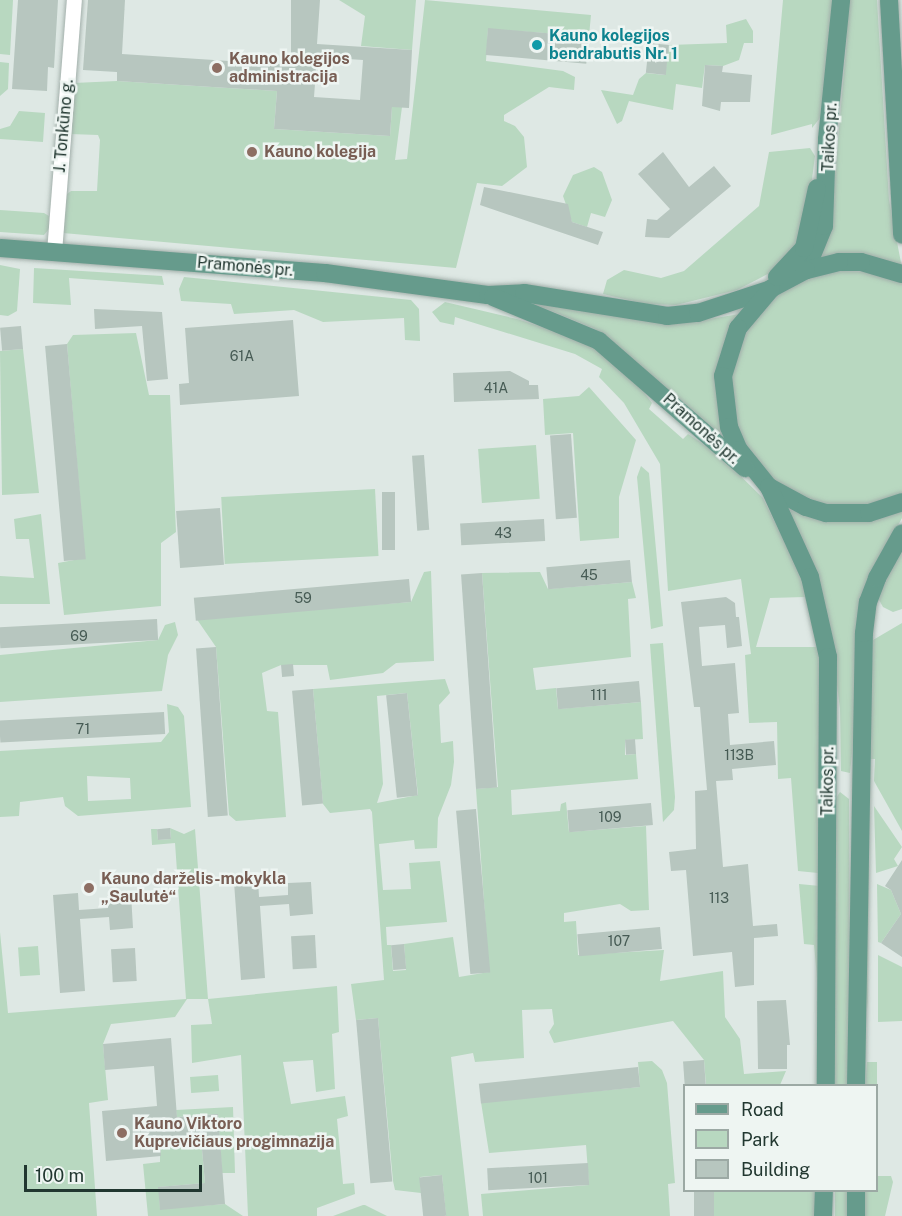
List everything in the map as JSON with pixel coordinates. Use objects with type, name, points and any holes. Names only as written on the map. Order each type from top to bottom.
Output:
[{"type":"main road","name":"Taikos pr.","points":[[806,270],[824,226],[827,139],[841,0]]},
{"type":"main road","points":[[890,0],[902,236]]},
{"type":"main road","points":[[738,299],[789,268],[804,248],[827,139]]},
{"type":"main road","name":"Pramonės pr.","points":[[0,248],[325,273],[488,295],[532,294],[667,316],[698,313],[771,289]]},
{"type":"main road","points":[[902,274],[861,262],[839,262],[806,270],[771,289],[738,328],[723,376],[729,427],[739,450],[764,482],[796,503],[826,513],[869,513],[902,502]]},
{"type":"main road","name":"Pramonės pr.","points":[[488,295],[599,341],[764,482]]},
{"type":"main road","name":"Taikos pr.","points":[[764,482],[810,577],[823,626],[828,657],[826,1084]]},
{"type":"main road","name":"Taikos pr.","points":[[856,1084],[862,664],[868,602],[902,533]]},
{"type":"main road","points":[[828,781],[861,782]]},
{"type":"main road","points":[[823,1216],[824,1192]]},
{"type":"main road","points":[[856,1192],[856,1216]]},
{"type":"street","name":"J. Tonkūno g.","points":[[54,252],[74,0]]},
{"type":"green space","points":[[0,0],[13,0],[10,55],[0,54]]},
{"type":"green space","points":[[339,0],[416,0],[412,50],[361,46],[365,16]]},
{"type":"green space","points":[[425,0],[591,15],[589,36],[488,29],[486,61],[563,71],[575,77],[574,90],[549,87],[504,115],[504,121],[515,126],[524,137],[527,167],[502,186],[477,183],[456,268],[63,233],[67,194],[71,191],[97,191],[100,140],[98,135],[70,134],[74,83],[117,81],[277,91],[274,129],[390,136],[392,107],[402,107],[395,160],[407,159]]},
{"type":"green space","points":[[783,0],[833,0],[820,118],[812,128],[812,124],[771,135]]},
{"type":"green space","points":[[847,0],[877,0],[889,200],[902,268],[820,257],[831,221],[847,37]]},
{"type":"green space","points":[[746,19],[753,31],[753,43],[744,43],[739,60],[723,66],[705,65],[702,88],[676,84],[673,110],[629,101],[622,121],[617,124],[601,90],[633,95],[639,79],[646,73],[665,75],[669,45],[727,43],[726,25]]},
{"type":"green space","points":[[0,62],[9,63],[8,89],[0,96]]},
{"type":"green space","points":[[19,111],[45,113],[43,142],[0,139],[0,129],[10,126]]},
{"type":"green space","points":[[810,148],[815,156],[805,232],[783,266],[737,290],[676,305],[646,304],[603,294],[607,280],[624,270],[661,278],[684,271],[759,206],[769,152]]},
{"type":"green space","points":[[594,167],[602,172],[612,200],[605,217],[591,213],[587,227],[572,222],[563,196],[573,175]]},
{"type":"green space","points":[[0,210],[44,213],[49,216],[49,229],[44,235],[0,232]]},
{"type":"green space","points":[[0,265],[20,269],[17,311],[8,316],[0,315]]},
{"type":"green space","points":[[34,268],[162,276],[164,285],[69,278],[71,305],[33,303]]},
{"type":"green space","points":[[841,271],[870,272],[902,283],[902,495],[864,507],[820,504],[781,486],[759,467],[737,429],[731,371],[746,330],[774,297],[812,276]]},
{"type":"green space","points":[[184,277],[411,300],[419,309],[420,341],[405,340],[404,318],[323,322],[294,310],[234,314],[231,304],[181,301],[179,289]]},
{"type":"green space","points":[[445,302],[517,319],[580,339],[602,351],[639,386],[652,403],[649,409],[683,439],[688,434],[718,454],[763,498],[801,576],[809,613],[805,597],[770,598],[756,647],[816,647],[819,637],[818,873],[798,871],[791,778],[778,779],[777,722],[749,723],[745,655],[751,654],[741,579],[668,591],[660,464],[624,403],[599,377],[602,369],[575,354],[455,317],[454,325],[440,322],[432,312]]},
{"type":"green space","points":[[535,304],[678,324],[740,314],[731,330],[728,444],[595,329]]},
{"type":"green space","points":[[136,333],[149,395],[170,395],[176,532],[161,543],[161,606],[64,615],[58,563],[85,558],[67,344],[73,335]]},
{"type":"green space","points":[[23,349],[39,493],[2,495],[0,351]]},
{"type":"green space","points":[[589,387],[636,440],[619,497],[619,538],[580,541],[573,433],[545,435],[543,399],[579,396]]},
{"type":"green space","points":[[536,445],[540,499],[482,503],[478,449]]},
{"type":"green space","points":[[641,466],[649,473],[663,626],[651,629],[637,477]]},
{"type":"green space","points":[[375,489],[379,556],[225,564],[221,497]]},
{"type":"green space","points":[[789,510],[853,522],[902,510],[902,518],[870,576],[850,773],[841,771],[840,709],[834,660]]},
{"type":"green space","points":[[41,514],[50,604],[0,604],[0,576],[34,578],[29,539],[16,539],[14,519]]},
{"type":"green space","points":[[902,547],[902,609],[893,612],[883,607],[878,598]]},
{"type":"green space","points":[[431,571],[434,661],[396,663],[383,673],[330,680],[327,665],[281,665],[262,673],[267,711],[278,712],[286,817],[236,821],[229,815],[216,647],[196,618],[411,602],[424,572]]},
{"type":"green space","points":[[540,572],[548,589],[632,582],[636,598],[628,599],[631,657],[533,668],[536,690],[556,688],[558,709],[641,702],[643,739],[625,740],[625,755],[636,754],[638,779],[511,790],[512,815],[560,811],[561,804],[566,802],[569,832],[646,826],[649,910],[631,911],[620,904],[564,913],[564,922],[576,921],[578,955],[664,950],[660,981],[723,971],[725,1017],[740,1039],[744,1074],[786,1071],[780,1084],[706,1084],[704,1060],[673,1021],[554,1043],[549,1032],[554,1024],[552,1009],[522,1010],[524,1058],[475,1062],[473,1053],[451,1057],[469,1216],[446,1216],[442,1175],[420,1177],[421,1193],[395,1190],[378,1018],[356,1020],[351,984],[384,980],[372,812],[370,809],[330,813],[323,804],[313,689],[445,679],[450,693],[439,705],[441,743],[453,741],[454,762],[451,785],[438,818],[437,848],[415,849],[414,840],[379,844],[383,890],[411,889],[409,863],[440,861],[447,922],[386,927],[387,945],[391,945],[393,971],[406,970],[404,944],[453,937],[459,977],[489,972],[476,789],[498,787],[482,573]],"holes":[[[407,693],[418,795],[377,803],[383,784],[377,696]]]},
{"type":"green space","points":[[175,622],[178,635],[168,655],[162,691],[0,702],[0,655],[158,640],[165,625]]},
{"type":"green space","points":[[902,623],[902,831],[874,781],[875,759],[868,759],[873,640]]},
{"type":"green space","points":[[663,643],[675,797],[674,810],[663,822],[650,644]]},
{"type":"green space","points":[[167,704],[178,707],[184,716],[191,807],[78,816],[65,806],[63,797],[20,802],[19,816],[0,817],[0,751],[161,742],[169,732]],"holes":[[[87,776],[130,778],[131,799],[88,801]]]},
{"type":"green space","points":[[840,792],[849,799],[850,1084],[831,1084],[834,801]]},
{"type":"green space","points":[[874,806],[902,847],[894,859],[898,866],[876,873]]},
{"type":"green space","points":[[170,828],[184,834],[195,829],[208,999],[187,999],[175,1017],[111,1024],[103,1044],[108,1100],[89,1103],[97,1216],[0,1216],[0,932],[8,1013],[186,999],[175,843],[152,845],[151,829],[157,829],[158,840],[171,839]]},
{"type":"green space","points":[[869,833],[868,1010],[865,982]]},
{"type":"green space","points":[[799,884],[820,886],[817,977],[814,945],[804,944]]},
{"type":"green space","points":[[877,884],[891,890],[901,914],[881,943],[878,942]]},
{"type":"green space","points":[[38,946],[40,975],[20,976],[18,947]]},
{"type":"green space","points":[[878,955],[902,967],[902,1021],[878,1022]]},
{"type":"green space","points":[[337,986],[339,1032],[332,1034],[335,1089],[316,1092],[313,1060],[283,1062],[291,1104],[345,1096],[348,1116],[337,1119],[343,1184],[354,1183],[355,1194],[317,1208],[317,1216],[248,1216],[241,1055],[192,1063],[191,1025],[212,1024],[208,999]]},
{"type":"green space","points":[[652,1061],[662,1070],[667,1083],[675,1183],[668,1184],[670,1216],[483,1216],[481,1194],[589,1185],[586,1145],[489,1153],[481,1102],[640,1087],[638,1062]]},
{"type":"green space","points":[[867,1062],[877,1062],[877,1084],[865,1084]]},
{"type":"green space","points":[[218,1075],[219,1091],[191,1093],[190,1077]]},
{"type":"green space","points":[[233,1107],[235,1173],[222,1173],[218,1114],[177,1117],[176,1110]]},
{"type":"green space","points":[[201,1138],[205,1183],[159,1187],[160,1209],[225,1204],[243,1216],[148,1216],[143,1164],[160,1162],[160,1141]]},
{"type":"green space","points":[[878,1176],[891,1176],[893,1182],[885,1216],[862,1216],[862,1192],[878,1192]]},
{"type":"green space","points":[[714,1192],[817,1192],[817,1216],[714,1216]]},
{"type":"green space","points":[[835,1192],[849,1192],[849,1216],[835,1216]]},
{"type":"green space","points":[[363,1205],[387,1216],[333,1216]]},
{"type":"building","points":[[18,0],[58,0],[54,68],[48,67],[47,91],[12,89]]},
{"type":"building","name":"Kauno kolegijos administracija","points":[[88,0],[125,0],[122,54],[291,65],[291,0],[320,0],[317,44],[412,50],[409,108],[392,107],[390,136],[274,129],[277,91],[117,81],[117,72],[83,70]],"holes":[[[317,57],[363,60],[360,100],[314,97]]]},
{"type":"building","name":"Kauno kolegijos bendrabutis Nr. 1","points":[[488,28],[589,37],[586,64],[486,55]]},
{"type":"building","points":[[649,43],[669,45],[666,75],[646,73]]},
{"type":"building","points":[[705,65],[723,66],[722,72],[752,75],[750,102],[721,102],[720,111],[702,106]]},
{"type":"building","points":[[663,152],[689,187],[714,166],[731,186],[669,238],[645,237],[647,219],[657,220],[670,209],[638,174]]},
{"type":"building","points":[[484,187],[568,204],[572,222],[603,232],[598,245],[480,205]]},
{"type":"building","points":[[94,309],[162,312],[168,379],[147,381],[142,326],[95,329]]},
{"type":"building","points":[[293,320],[299,396],[180,405],[179,384],[189,383],[185,328]]},
{"type":"building","points":[[21,326],[23,349],[2,351],[0,328]]},
{"type":"building","points":[[67,344],[86,559],[64,561],[45,346]]},
{"type":"building","points":[[510,371],[529,381],[529,385],[538,385],[539,399],[454,402],[453,373]]},
{"type":"building","points":[[571,434],[577,518],[556,519],[550,435]]},
{"type":"building","points":[[424,455],[429,530],[417,531],[412,456]]},
{"type":"building","points":[[382,492],[395,492],[395,550],[382,550]]},
{"type":"building","points":[[220,508],[224,565],[180,568],[176,511]]},
{"type":"building","points":[[544,519],[545,541],[461,545],[460,523]]},
{"type":"building","points":[[630,560],[632,582],[548,589],[546,567]]},
{"type":"building","points":[[482,573],[497,787],[476,789],[461,574]]},
{"type":"building","points":[[409,579],[411,602],[196,621],[194,598]]},
{"type":"building","points":[[726,597],[735,603],[742,646],[727,648],[725,625],[699,627],[702,666],[735,663],[739,713],[728,714],[730,745],[774,741],[776,765],[732,769],[733,780],[716,781],[723,867],[748,864],[753,926],[777,924],[778,936],[754,938],[754,985],[735,987],[732,952],[693,956],[686,870],[671,871],[669,852],[696,849],[695,791],[707,790],[700,707],[694,707],[681,602]]},
{"type":"building","points":[[157,619],[158,640],[0,648],[0,627]]},
{"type":"building","points":[[216,647],[228,816],[208,817],[196,648]]},
{"type":"building","points":[[293,664],[294,676],[282,677],[281,665]]},
{"type":"building","points":[[639,681],[641,702],[558,709],[556,688]]},
{"type":"building","points":[[313,689],[323,804],[302,805],[292,691]]},
{"type":"building","points":[[407,693],[418,795],[397,798],[386,695]]},
{"type":"building","points":[[164,712],[165,734],[0,743],[0,721]]},
{"type":"building","points":[[635,739],[636,754],[626,755],[625,740]]},
{"type":"building","points":[[651,803],[653,825],[569,832],[567,810]]},
{"type":"building","points":[[476,809],[490,972],[470,974],[456,811]]},
{"type":"building","points":[[170,828],[171,839],[158,840],[157,829]]},
{"type":"building","points":[[902,860],[902,957],[881,943],[901,914],[891,890],[885,886]]},
{"type":"building","points":[[258,880],[259,897],[288,895],[288,883],[311,882],[313,914],[290,916],[289,904],[260,906],[265,978],[241,980],[234,882]]},
{"type":"building","points":[[78,893],[79,910],[108,908],[107,896],[131,894],[133,928],[110,930],[109,917],[80,919],[85,991],[60,993],[53,895]]},
{"type":"building","points":[[660,927],[662,949],[579,956],[577,934]]},
{"type":"building","points":[[315,935],[317,968],[293,969],[291,936]]},
{"type":"building","points":[[404,944],[406,969],[393,970],[391,945]]},
{"type":"building","points":[[135,948],[137,981],[113,982],[111,949]]},
{"type":"building","points":[[786,1000],[790,1045],[787,1045],[787,1069],[758,1069],[757,1001]]},
{"type":"building","points":[[378,1018],[392,1181],[370,1183],[356,1020]]},
{"type":"building","points":[[171,1038],[177,1117],[218,1114],[225,1204],[160,1210],[158,1187],[205,1183],[201,1138],[160,1141],[161,1156],[106,1161],[102,1111],[157,1106],[154,1066],[105,1070],[103,1044]]},
{"type":"building","points":[[704,1060],[706,1084],[685,1084],[683,1061]]},
{"type":"building","points":[[638,1067],[640,1087],[481,1104],[479,1084]]},
{"type":"building","points":[[588,1163],[589,1185],[488,1190],[487,1168]]},
{"type":"building","points":[[442,1175],[446,1216],[423,1216],[419,1177]]},
{"type":"building","points":[[694,1192],[714,1192],[714,1216],[694,1216]]},
{"type":"place","name":"Kauno kolegijos bendrabutis Nr. 1","points":[[537,45]]},
{"type":"place","name":"Kauno kolegijos administracija","points":[[217,68]]},
{"type":"place","name":"Kauno kolegija","points":[[252,152]]},
{"type":"place","name":"Kauno darželis-mokykla „Saulutė“","points":[[89,888]]},
{"type":"place","name":"Kauno Viktoro Kuprevičiaus progimnazija","points":[[122,1133]]}]
